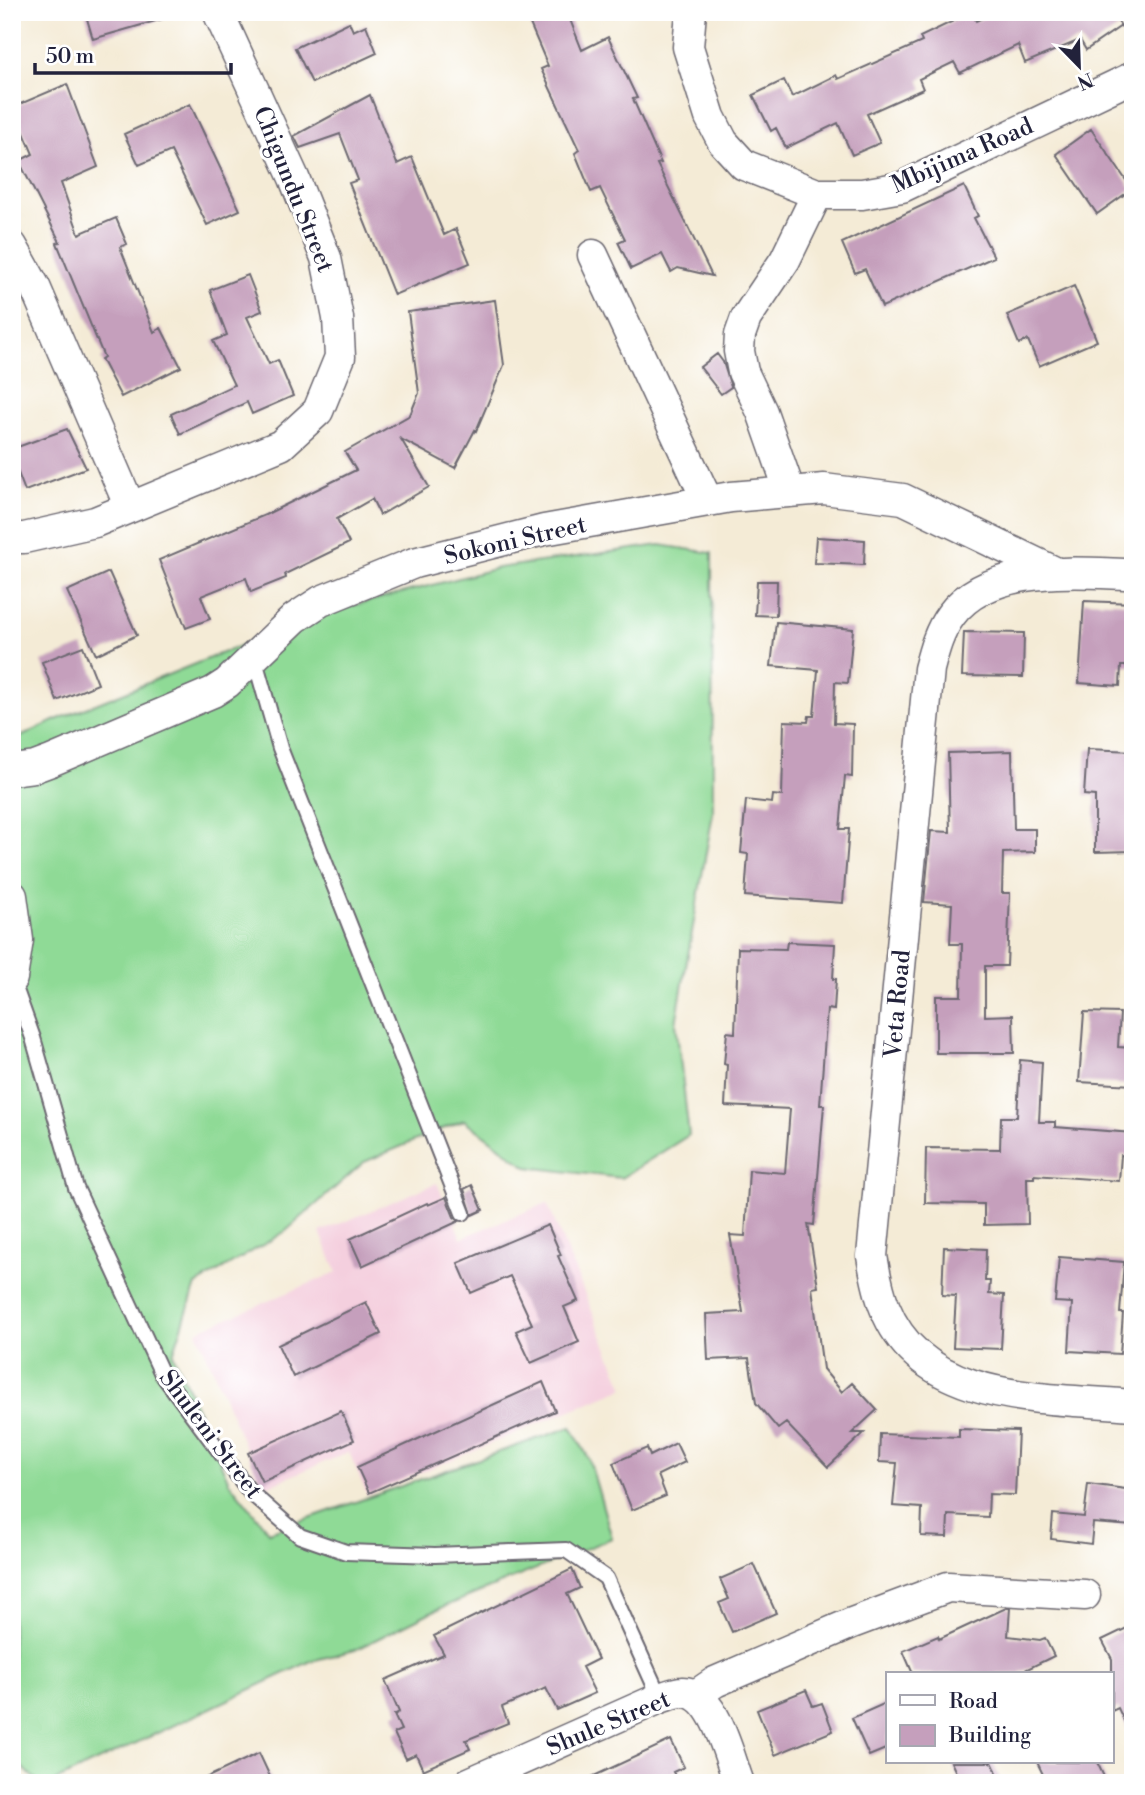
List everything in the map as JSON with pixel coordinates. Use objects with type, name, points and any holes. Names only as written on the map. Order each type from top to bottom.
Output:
[{"type":"street","name":"Chigundu Street","points":[[12,538],[24,538],[95,522],[281,444],[318,411],[340,357],[338,318],[326,258],[294,178],[218,12]]},
{"type":"street","name":"Mbijima Road","points":[[691,12],[688,47],[710,117],[723,142],[744,165],[817,194],[862,194],[902,187],[1133,77]]},
{"type":"street","points":[[790,492],[762,412],[743,372],[739,351],[740,335],[746,318],[785,260],[817,194]]},
{"type":"street","points":[[12,246],[35,287],[130,507]]},
{"type":"street","points":[[593,255],[707,500]]},
{"type":"street","name":"Sokoni Street","points":[[12,770],[35,767],[51,761],[196,701],[227,683],[295,618],[321,601],[414,563],[544,530],[707,500],[824,489],[903,499],[1055,572]]},
{"type":"street","name":"Veta Road","points":[[1133,574],[1055,572],[988,586],[967,599],[951,614],[937,640],[929,669],[872,1256],[878,1290],[898,1334],[918,1356],[955,1380],[994,1392],[1133,1405]]},
{"type":"street","name":"Shuleni Street","points":[[12,896],[18,940],[12,978]]},
{"type":"street","points":[[696,1695],[715,1682],[852,1623],[948,1587],[1085,1595]]},
{"type":"street","name":"Shule Street","points":[[469,1783],[660,1698],[682,1692],[696,1695],[705,1702],[714,1716],[739,1783]]},
{"type":"lane","points":[[254,657],[280,748],[463,1213]]},
{"type":"lane","name":"Shuleni Street","points":[[12,978],[33,1038],[76,1188],[93,1226],[162,1374],[250,1492],[300,1536],[346,1552],[435,1555],[566,1550],[607,1578],[660,1698]]},
{"type":"shaded area","points":[[437,1183],[461,1238],[547,1203],[624,1388],[367,1495],[349,1452],[262,1488],[197,1331],[337,1272],[320,1232]]},
{"type":"green space","points":[[660,545],[712,553],[713,813],[676,1023],[689,1135],[621,1178],[527,1167],[464,1120],[364,1162],[286,1231],[196,1285],[173,1354],[229,1482],[269,1532],[571,1427],[589,1459],[612,1538],[431,1612],[355,1650],[311,1661],[51,1783],[40,1783],[12,1759],[12,741],[56,720],[316,615],[498,568]]},
{"type":"building","points":[[85,12],[166,12],[166,18],[93,39]]},
{"type":"building","points":[[525,12],[567,12],[582,50],[608,37],[637,98],[633,99],[661,163],[657,164],[712,276],[678,268],[671,272],[662,254],[631,269],[618,242],[625,239],[600,188],[591,192],[575,153],[579,150],[541,69],[548,66]]},
{"type":"building","points":[[972,12],[976,21],[996,12],[1112,12],[1121,26],[1086,50],[1080,40],[1025,63],[1018,45],[960,73],[954,62],[919,79],[923,89],[867,114],[880,143],[852,155],[838,123],[786,148],[776,128],[771,131],[753,95],[784,80],[792,97],[836,75],[838,79],[922,42],[920,37]]},
{"type":"building","points":[[349,22],[353,31],[366,25],[377,53],[312,83],[295,48]]},
{"type":"building","points":[[67,84],[98,167],[61,183],[79,234],[116,218],[127,244],[120,247],[154,332],[161,328],[181,367],[121,397],[101,359],[104,357],[57,243],[60,242],[19,161],[33,154],[13,107]]},
{"type":"building","points":[[370,95],[397,164],[412,157],[444,235],[456,229],[470,263],[394,295],[349,183],[358,180],[340,134],[300,148],[294,136]]},
{"type":"building","points":[[190,104],[240,210],[207,225],[171,151],[139,165],[124,134]]},
{"type":"building","points":[[1091,129],[1132,189],[1097,214],[1056,154]]},
{"type":"building","points":[[964,186],[978,216],[974,218],[994,257],[882,307],[865,269],[855,273],[842,243]]},
{"type":"building","points":[[248,275],[262,311],[247,317],[269,364],[278,360],[293,396],[252,414],[247,402],[180,434],[171,414],[234,385],[213,341],[227,335],[210,290]]},
{"type":"building","points":[[1074,286],[1097,341],[1039,366],[1028,340],[1019,344],[1007,315]]},
{"type":"building","points":[[495,300],[504,365],[476,431],[455,468],[401,439],[429,487],[380,515],[372,499],[337,519],[349,543],[285,574],[286,578],[251,592],[246,578],[201,596],[210,619],[186,628],[159,560],[265,515],[356,470],[345,452],[410,415],[419,393],[408,312]]},
{"type":"building","points":[[717,354],[723,362],[731,387],[721,394],[700,367]]},
{"type":"building","points":[[67,429],[86,468],[25,491],[12,457],[12,449]]},
{"type":"building","points":[[816,537],[865,540],[864,565],[814,563]]},
{"type":"building","points":[[109,572],[137,635],[96,655],[67,591]]},
{"type":"building","points":[[757,581],[777,581],[776,616],[755,615]]},
{"type":"building","points":[[1084,601],[1133,603],[1133,666],[1121,666],[1120,686],[1079,683]]},
{"type":"building","points":[[776,622],[853,629],[848,683],[835,682],[834,723],[853,724],[852,777],[845,776],[840,829],[849,829],[843,903],[745,896],[748,854],[741,853],[746,800],[772,803],[773,795],[782,796],[784,721],[808,722],[809,716],[814,716],[818,670],[771,666]]},
{"type":"building","points":[[964,632],[1024,633],[1023,677],[962,676]]},
{"type":"building","points":[[83,646],[98,684],[57,701],[42,662]]},
{"type":"building","points":[[1087,749],[1133,751],[1133,851],[1095,852],[1095,796],[1084,795]]},
{"type":"building","points":[[1012,751],[1014,829],[1035,829],[1035,852],[1003,853],[1002,893],[1010,893],[1007,966],[985,966],[985,1016],[1013,1015],[1014,1053],[936,1053],[936,996],[961,996],[962,944],[950,944],[952,904],[924,902],[931,831],[950,832],[948,753]]},
{"type":"building","points":[[787,942],[835,944],[834,1010],[827,1009],[820,1105],[824,1105],[814,1225],[808,1224],[818,1287],[812,1288],[823,1369],[842,1392],[852,1383],[877,1410],[852,1433],[864,1433],[828,1467],[786,1423],[778,1429],[756,1403],[749,1358],[708,1360],[706,1314],[743,1312],[730,1235],[745,1236],[749,1170],[785,1173],[790,1109],[725,1106],[727,1065],[724,1064],[727,1032],[735,1033],[738,948],[786,949]]},
{"type":"building","points":[[1084,1012],[1120,1013],[1118,1047],[1133,1048],[1133,1085],[1079,1082]]},
{"type":"building","points":[[1020,1060],[1042,1062],[1039,1122],[1055,1122],[1055,1127],[1133,1133],[1132,1156],[1121,1155],[1119,1181],[1034,1175],[1034,1178],[1027,1178],[1028,1224],[984,1225],[984,1204],[925,1203],[926,1148],[1000,1149],[1001,1117],[1017,1117]]},
{"type":"building","points":[[472,1185],[483,1210],[472,1215],[464,1189]]},
{"type":"building","points":[[446,1197],[454,1217],[459,1221],[362,1266],[350,1239],[427,1203],[428,1205]]},
{"type":"building","points":[[548,1225],[578,1301],[564,1307],[579,1342],[531,1363],[516,1331],[532,1324],[510,1276],[471,1293],[458,1263]]},
{"type":"building","points":[[944,1247],[986,1249],[985,1281],[990,1281],[989,1294],[1004,1295],[1001,1349],[953,1347],[956,1296],[942,1295]]},
{"type":"building","points":[[1059,1257],[1124,1262],[1120,1354],[1069,1351],[1072,1303],[1055,1302]]},
{"type":"building","points":[[366,1302],[381,1334],[293,1377],[278,1345]]},
{"type":"building","points":[[543,1382],[555,1411],[369,1493],[357,1467]]},
{"type":"building","points":[[341,1411],[354,1440],[262,1482],[248,1453]]},
{"type":"building","points":[[959,1429],[1018,1431],[1015,1495],[989,1494],[988,1517],[948,1515],[947,1537],[921,1536],[922,1508],[893,1506],[897,1463],[879,1462],[880,1434],[959,1437]]},
{"type":"building","points":[[676,1443],[685,1462],[658,1475],[666,1496],[632,1510],[613,1463],[647,1448],[650,1456]]},
{"type":"building","points":[[1088,1484],[1133,1490],[1133,1526],[1093,1523],[1091,1544],[1051,1539],[1053,1514],[1084,1517]]},
{"type":"building","points":[[754,1564],[776,1613],[732,1632],[719,1603],[729,1599],[720,1579]]},
{"type":"building","points":[[572,1569],[580,1588],[567,1594],[598,1659],[582,1667],[595,1693],[557,1710],[546,1688],[502,1707],[508,1723],[466,1740],[470,1749],[423,1770],[416,1754],[406,1759],[394,1733],[401,1730],[394,1715],[399,1712],[385,1680],[444,1654],[434,1636]]},
{"type":"building","points":[[1010,1608],[1008,1636],[1040,1640],[1045,1638],[1054,1656],[1021,1672],[912,1672],[903,1651],[938,1636],[939,1639]]},
{"type":"building","points":[[1133,1625],[1133,1740],[1118,1708],[1114,1710],[1112,1659],[1102,1640]]},
{"type":"building","points":[[806,1690],[813,1706],[822,1703],[833,1731],[775,1755],[757,1710]]},
{"type":"building","points":[[886,1703],[886,1749],[869,1756],[852,1718]]},
{"type":"building","points":[[671,1740],[684,1767],[673,1772],[679,1783],[579,1783]]},
{"type":"building","points":[[259,1753],[273,1783],[195,1783]]},
{"type":"building","points":[[952,1764],[993,1764],[1002,1783],[961,1783]]},
{"type":"building","points":[[1038,1764],[1098,1764],[1107,1783],[1047,1783]]}]
